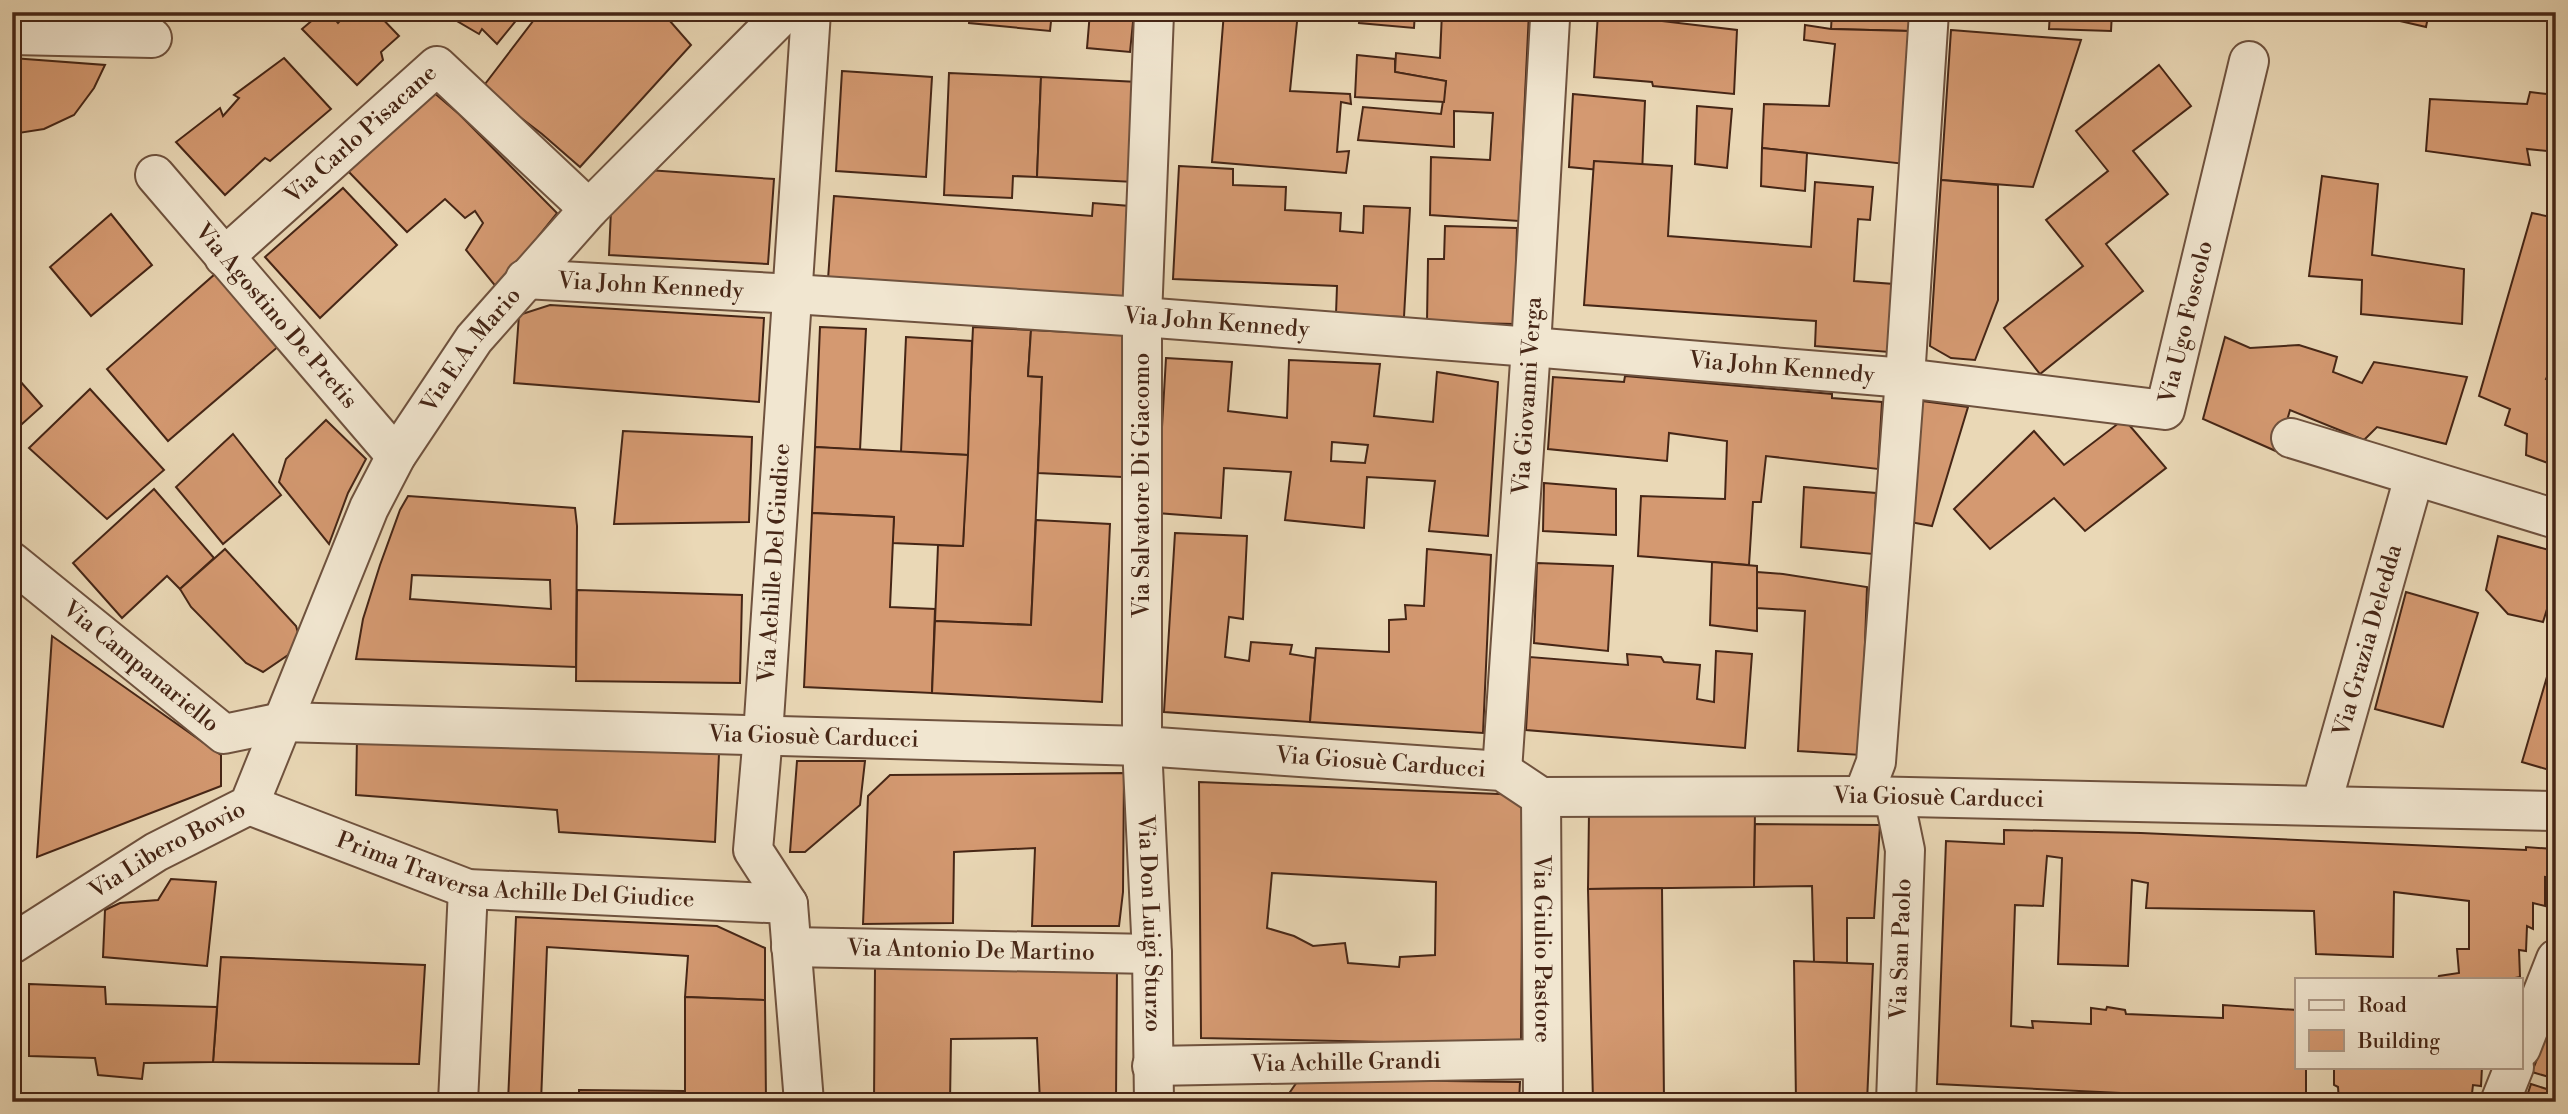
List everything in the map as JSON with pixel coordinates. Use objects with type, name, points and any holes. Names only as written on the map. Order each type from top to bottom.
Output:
[{"type":"street","name":"Via E.A. Mario","points":[[282,722],[369,508],[396,456],[474,338],[589,209],[785,12]]},
{"type":"street","name":"Via Achille Del Giudice","points":[[804,1102],[788,904],[753,850],[811,12]]},
{"type":"street","points":[[1879,796],[1876,762],[1929,12]]},
{"type":"street","name":"Via Salvatore Di Giacomo","points":[[1142,746],[1142,317],[1154,14]]},
{"type":"street","name":"Via Giovanni Verga","points":[[1502,771],[1550,19]]},
{"type":"street","points":[[12,35],[152,38]]},
{"type":"street","name":"Via Ugo Foscolo","points":[[1905,378],[2165,410],[2249,61]]},
{"type":"street","name":"Via Carlo Pisacane","points":[[224,257],[437,66],[589,209]]},
{"type":"street","name":"Via Agostino De Pretis","points":[[155,175],[396,456]]},
{"type":"street","name":"Via John Kennedy","points":[[526,279],[1142,317],[1905,378]]},
{"type":"street","points":[[2291,438],[2556,519]]},
{"type":"street","name":"Via Grazia Deledda","points":[[2321,806],[2414,477]]},
{"type":"street","name":"Via Campanariello","points":[[12,562],[224,734],[282,722]]},
{"type":"street","name":"Via Giosuè Carducci","points":[[282,722],[1142,746],[1502,771],[1541,797],[1879,796],[2556,811]]},
{"type":"street","name":"Via Libero Bovio","points":[[12,944],[156,852],[249,805],[282,722]]},
{"type":"street","name":"Via Don Luigi Sturzo","points":[[1142,746],[1152,954],[1153,1084]]},
{"type":"street","name":"Via San Paolo","points":[[1879,796],[1905,850],[1896,1102]]},
{"type":"street","name":"Via Giulio Pastore","points":[[1541,797],[1543,1102]]},
{"type":"street","name":"Prima Traversa Achille Del Giudice","points":[[249,805],[468,889],[788,904]]},
{"type":"street","points":[[458,1102],[468,889]]},
{"type":"street","name":"Via Antonio De Martino","points":[[791,947],[1152,954]]},
{"type":"street","points":[[2522,1045],[2556,959]]},
{"type":"street","name":"Via Achille Grandi","points":[[1153,1084],[1541,1059]]},
{"type":"street","points":[[2500,1102],[2514,1068]]},
{"type":"building","points":[[322,12],[329,12],[338,23],[348,12],[360,12],[362,15],[376,12],[399,36],[381,52],[383,60],[357,85],[302,29]]},
{"type":"building","points":[[454,12],[523,12],[497,44],[482,29],[479,34],[457,21],[459,16]]},
{"type":"building","points":[[540,12],[676,12],[669,20],[691,45],[580,167],[482,88]]},
{"type":"building","points":[[970,12],[1052,12],[1050,31],[969,23]]},
{"type":"building","points":[[1090,12],[1134,12],[1130,52],[1087,48]]},
{"type":"building","points":[[1224,12],[1298,12],[1290,91],[1350,94],[1351,104],[1341,102],[1337,152],[1349,151],[1346,173],[1212,162]]},
{"type":"building","points":[[1360,12],[1415,12],[1414,28],[1359,23]]},
{"type":"building","points":[[1442,12],[1529,12],[1519,221],[1430,215],[1431,157],[1490,160],[1493,113],[1454,111],[1454,147],[1358,140],[1363,107],[1441,114],[1446,81],[1395,72],[1396,53],[1440,58]]},
{"type":"building","points":[[1832,12],[1867,16],[1867,12],[1911,12],[1910,31],[1831,29]]},
{"type":"building","points":[[1968,12],[2018,12],[2018,15]]},
{"type":"building","points":[[2050,12],[2112,12],[2111,31],[2049,29]]},
{"type":"building","points":[[2361,12],[2429,12],[2426,27]]},
{"type":"building","points":[[1598,13],[1737,30],[1734,94],[1594,77]]},
{"type":"building","points":[[1805,25],[1831,29],[1910,31],[1905,164],[1762,148],[1764,104],[1829,106],[1835,44],[1804,40]]},
{"type":"building","points":[[1951,30],[2081,40],[2033,187],[1941,180]]},
{"type":"building","points":[[1357,55],[1395,59],[1395,72],[1446,81],[1444,102],[1355,97]]},
{"type":"building","points":[[12,58],[105,65],[94,88],[74,115],[44,129],[18,133],[13,188]]},
{"type":"building","points":[[284,58],[331,109],[270,161],[265,158],[225,195],[176,142],[220,108],[223,116],[239,98],[234,95]]},
{"type":"building","points":[[2159,65],[2191,106],[2133,151],[2168,194],[2106,244],[2143,291],[2040,374],[2004,328],[2083,266],[2046,220],[2108,171],[2076,131]]},
{"type":"building","points":[[842,71],[932,77],[926,177],[836,171]]},
{"type":"building","points":[[949,73],[1041,77],[1037,177],[1013,176],[1012,198],[944,195]]},
{"type":"building","points":[[1041,77],[1138,82],[1134,182],[1037,177]]},
{"type":"building","points":[[432,91],[459,114],[557,213],[497,288],[466,250],[483,223],[475,211],[465,218],[445,199],[407,232],[347,170]]},
{"type":"building","points":[[2530,92],[2556,95],[2556,152],[2527,149],[2530,165],[2426,151],[2430,99],[2527,104]]},
{"type":"building","points":[[1573,94],[1645,101],[1642,174],[1569,167]]},
{"type":"building","points":[[1697,106],[1732,109],[1727,168],[1695,164]]},
{"type":"building","points":[[1762,148],[1807,153],[1805,191],[1761,186]]},
{"type":"building","points":[[1594,161],[1672,166],[1668,236],[1811,247],[1815,182],[1873,187],[1870,220],[1858,219],[1854,281],[1894,284],[1889,352],[1815,346],[1816,321],[1584,305]]},
{"type":"building","points":[[1179,166],[1233,169],[1233,185],[1286,187],[1285,210],[1341,213],[1340,231],[1363,233],[1364,206],[1410,208],[1404,317],[1336,314],[1337,286],[1173,279]]},
{"type":"building","points":[[648,170],[774,179],[768,264],[609,255],[611,210]]},
{"type":"building","points":[[2322,176],[2378,184],[2372,255],[2464,269],[2462,324],[2361,314],[2362,280],[2309,276]]},
{"type":"building","points":[[1941,180],[1998,185],[1998,300],[1975,360],[1951,358],[1930,346]]},
{"type":"building","points":[[343,188],[397,245],[320,318],[265,257]]},
{"type":"building","points":[[834,196],[1092,216],[1093,203],[1130,206],[1123,301],[828,279]]},
{"type":"building","points":[[2532,213],[2556,218],[2556,358],[2546,379],[2556,385],[2556,466],[2526,455],[2527,434],[2505,425],[2510,409],[2479,396]]},
{"type":"building","points":[[111,214],[152,265],[91,316],[50,267]]},
{"type":"building","points":[[1445,226],[1517,228],[1515,324],[1427,322],[1428,259],[1444,259]]},
{"type":"building","points":[[215,274],[280,345],[168,441],[107,369]]},
{"type":"building","points":[[550,305],[764,318],[759,402],[514,383],[519,315]]},
{"type":"building","points":[[820,327],[866,329],[860,450],[815,447]]},
{"type":"building","points":[[973,327],[1031,330],[1028,376],[1042,377],[1031,625],[935,621],[938,545],[963,546]]},
{"type":"building","points":[[1031,330],[1128,335],[1122,477],[1038,473],[1042,377],[1028,376]]},
{"type":"building","points":[[906,337],[972,341],[968,455],[901,452]]},
{"type":"building","points":[[2225,337],[2250,348],[2299,345],[2337,357],[2333,372],[2362,383],[2374,362],[2467,377],[2446,444],[2377,427],[2364,440],[2290,410],[2278,452],[2203,419]]},
{"type":"building","points":[[1166,358],[1232,362],[1228,411],[1287,418],[1289,360],[1380,364],[1374,416],[1433,422],[1437,372],[1498,382],[1488,536],[1429,531],[1435,481],[1367,477],[1364,528],[1285,520],[1291,472],[1224,468],[1221,518],[1157,513]],"holes":[[[1332,442],[1368,445],[1365,463],[1331,461]]]},
{"type":"building","points":[[12,372],[42,406],[12,433]]},
{"type":"building","points":[[1625,376],[1832,394],[1832,398],[1882,402],[1878,469],[1766,456],[1761,502],[1753,502],[1749,565],[1638,556],[1641,496],[1725,499],[1727,441],[1669,433],[1667,461],[1548,449],[1553,377],[1624,382]]},
{"type":"building","points":[[90,389],[164,470],[107,519],[29,448]]},
{"type":"building","points":[[1922,401],[1968,407],[1932,526],[1910,522]]},
{"type":"building","points":[[2124,419],[2166,468],[2085,531],[2054,498],[1990,549],[1954,509],[2034,431],[2064,465]]},
{"type":"building","points":[[326,420],[366,459],[348,493],[329,544],[279,482],[286,459]]},
{"type":"building","points":[[623,431],[752,437],[749,522],[614,524]]},
{"type":"building","points":[[233,434],[281,495],[223,544],[176,487]]},
{"type":"building","points":[[815,447],[968,455],[963,546],[892,543],[894,517],[812,513]]},
{"type":"building","points":[[1544,483],[1616,489],[1616,535],[1543,531]]},
{"type":"building","points":[[1804,487],[1876,493],[1873,554],[1801,547]]},
{"type":"building","points":[[154,489],[214,558],[180,589],[167,576],[122,618],[73,563]]},
{"type":"building","points":[[408,496],[575,508],[576,667],[356,659],[363,619],[400,510]],"holes":[[[412,575],[550,580],[551,609],[410,599]]]},
{"type":"building","points":[[812,513],[894,517],[890,607],[935,609],[932,693],[804,687]]},
{"type":"building","points":[[1036,520],[1110,524],[1102,702],[932,693],[935,621],[1031,625]]},
{"type":"building","points":[[1175,533],[1247,536],[1243,619],[1229,617],[1225,657],[1249,661],[1251,642],[1292,645],[1290,654],[1315,658],[1310,722],[1164,712]]},
{"type":"building","points":[[2498,536],[2556,552],[2556,580],[2543,622],[2508,614],[2486,590]]},
{"type":"building","points":[[225,549],[296,626],[299,636],[288,655],[263,672],[246,663],[191,607],[180,589]]},
{"type":"building","points":[[1427,549],[1491,555],[1483,733],[1310,722],[1316,648],[1389,652],[1389,620],[1406,619],[1405,605],[1424,606]]},
{"type":"building","points":[[1712,562],[1757,566],[1757,631],[1710,625]]},
{"type":"building","points":[[1537,563],[1613,566],[1608,651],[1534,643]]},
{"type":"building","points":[[1757,572],[1867,587],[1861,755],[1798,751],[1805,611],[1757,608]]},
{"type":"building","points":[[577,590],[742,595],[740,683],[576,681]]},
{"type":"building","points":[[2406,592],[2478,613],[2443,727],[2375,709]]},
{"type":"building","points":[[52,636],[221,755],[221,786],[37,857]]},
{"type":"building","points":[[2556,646],[2556,772],[2522,762]]},
{"type":"building","points":[[1716,651],[1752,654],[1745,748],[1526,730],[1530,657],[1628,665],[1627,654],[1661,657],[1664,662],[1700,665],[1697,699],[1714,702]]},
{"type":"building","points":[[357,737],[719,754],[715,842],[559,832],[557,810],[356,795]]},
{"type":"building","points":[[797,761],[865,761],[860,805],[805,852],[790,852]]},
{"type":"building","points":[[1124,773],[1123,892],[1119,926],[1032,926],[1035,848],[954,852],[953,923],[863,924],[868,796],[890,775]]},
{"type":"building","points":[[1199,782],[1523,795],[1521,1045],[1201,1038]],"holes":[[[1272,873],[1436,882],[1435,955],[1400,957],[1399,967],[1348,963],[1345,943],[1313,946],[1294,936],[1267,928]]]},
{"type":"building","points":[[1755,809],[1754,887],[1588,889],[1589,812]]},
{"type":"building","points":[[1755,824],[1880,825],[1874,918],[1847,918],[1847,963],[1814,962],[1812,886],[1754,887]]},
{"type":"building","points":[[2004,830],[2141,833],[2526,850],[2526,847],[2554,849],[2553,878],[2545,877],[2545,906],[2533,903],[2533,929],[2527,926],[2526,951],[2519,950],[2520,977],[2515,978],[2438,978],[2459,973],[2457,949],[2469,949],[2469,901],[2394,892],[2393,957],[2316,954],[2314,911],[2146,908],[2148,883],[2132,880],[2128,966],[2058,964],[2062,858],[2047,856],[2043,906],[2015,905],[2011,1026],[2033,1028],[2032,1021],[2091,1024],[2091,1008],[2106,1010],[2107,1007],[2125,1010],[2126,1014],[2223,1018],[2223,1005],[2295,1010],[2295,1068],[2306,1068],[2306,1102],[1937,1084],[1946,841],[2004,844]]},
{"type":"building","points":[[171,879],[216,882],[207,966],[103,957],[105,910],[120,903],[158,900]]},
{"type":"building","points":[[1662,888],[1664,1102],[1593,1102],[1588,889]]},
{"type":"building","points":[[516,917],[717,926],[765,948],[765,1000],[685,997],[688,956],[547,947],[541,1102],[508,1102]]},
{"type":"building","points":[[221,957],[425,965],[419,1064],[213,1062]]},
{"type":"building","points":[[1794,961],[1873,964],[1867,1102],[1796,1102]]},
{"type":"building","points":[[1117,965],[1116,1102],[1040,1102],[1037,1038],[951,1039],[950,1102],[874,1102],[875,967]]},
{"type":"building","points":[[29,984],[105,987],[106,1004],[217,1007],[213,1062],[144,1063],[142,1079],[98,1075],[95,1058],[29,1056]]},
{"type":"building","points":[[685,997],[765,1000],[766,1102],[579,1102],[579,1090],[685,1091]]},
{"type":"building","points":[[2556,1011],[2556,1079],[2532,1072]]},
{"type":"building","points":[[2334,1068],[2482,1068],[2481,1086],[2473,1085],[2471,1102],[2339,1102],[2338,1087],[2334,1085]]},
{"type":"building","points":[[1299,1079],[1520,1082],[1519,1102],[1288,1102],[1288,1095]]},
{"type":"building","points":[[2531,1084],[2556,1092],[2556,1102],[2525,1102]]},
{"type":"building","points":[[1217,1095],[1288,1095],[1288,1102],[1217,1102]]},
{"type":"building","points":[[252,1099],[251,1102],[131,1102],[131,1100]]}]
